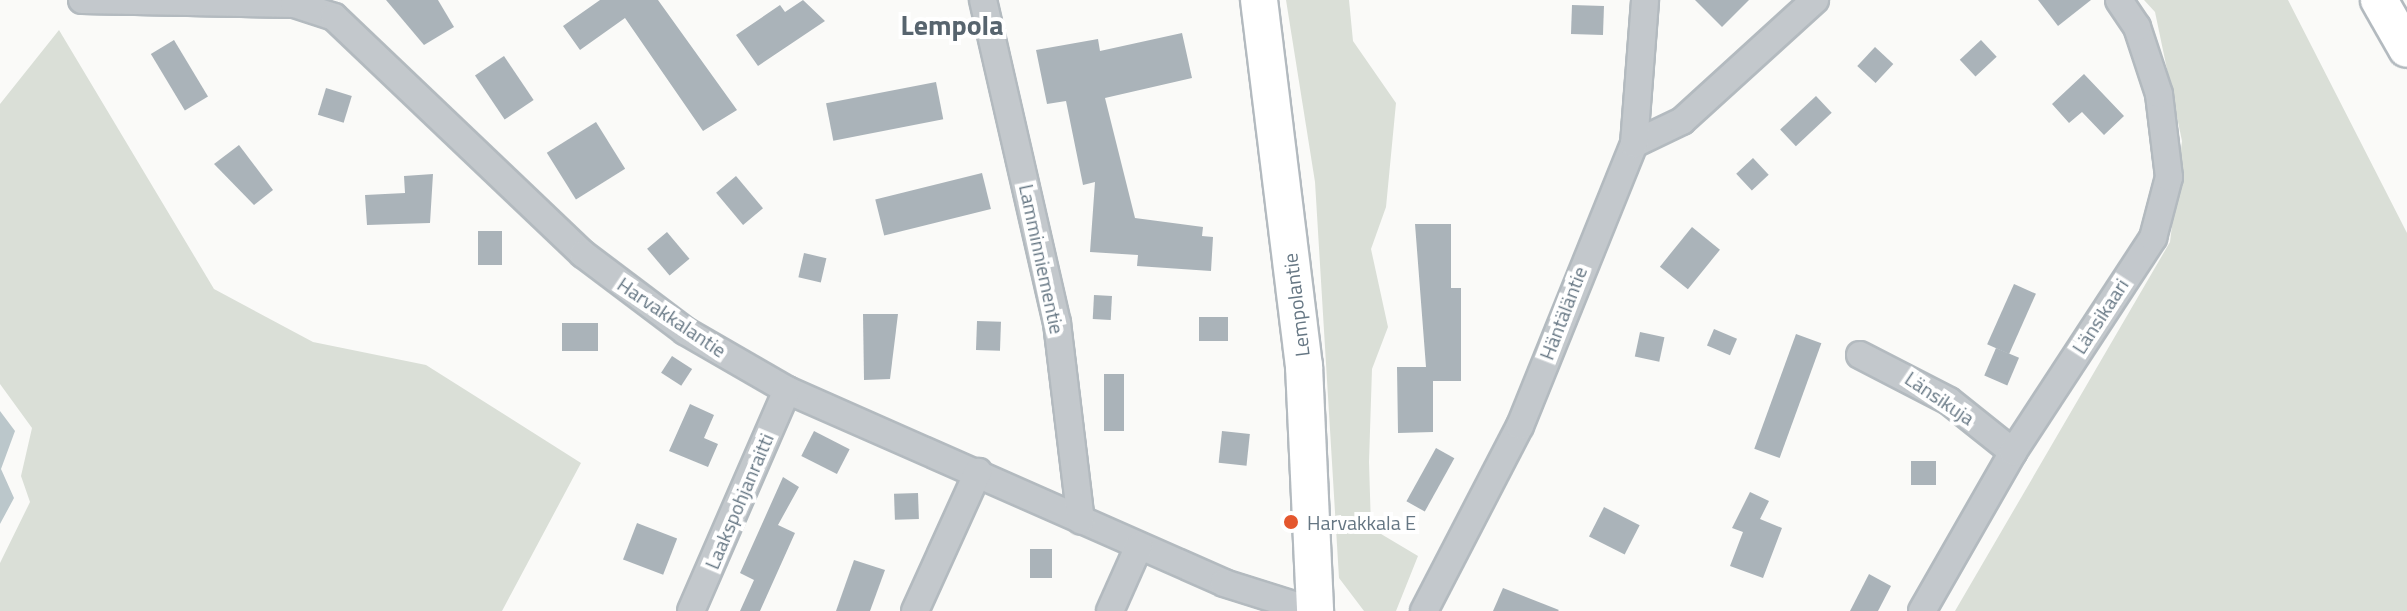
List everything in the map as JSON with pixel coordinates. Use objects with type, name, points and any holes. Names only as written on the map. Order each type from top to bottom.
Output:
[{"type":"street","name":"Harvakkalantie","points":[[82,0],[294,4],[338,9],[583,254],[685,331],[787,390],[978,472],[1081,521],[1139,546],[1314,611]]},
{"type":"street","name":"Lamminniementie","points":[[983,0],[1057,323],[1081,521]]},
{"type":"street","name":"Lempolantie","points":[[1259,0],[1304,366],[1314,611]]},
{"type":"street","name":"Häntäläntie","points":[[1424,611],[1520,426],[1634,144],[1645,0]]},
{"type":"street","points":[[1634,144],[1682,121],[1815,0]]},
{"type":"street","name":"Länsikaari","points":[[1922,611],[2013,452],[2153,238],[2169,177],[2159,94],[2137,27],[2119,0]]},
{"type":"street","points":[[2379,0],[2407,49]]},
{"type":"street","name":"Länsikuja","points":[[1860,355],[1938,393],[2013,452]]},
{"type":"street","name":"Laakspohjanraitti","points":[[691,611],[787,390]]},
{"type":"street","points":[[915,611],[978,472]]},
{"type":"street","points":[[1110,611],[1139,546]]},
{"type":"shaded area","points":[[1286,0],[1349,0],[1353,41],[1396,103],[1386,207],[1371,249],[1388,327],[1372,369],[1369,462],[1371,528],[1418,556],[1396,611],[1364,611],[1339,578],[1315,182]]},
{"type":"shaded area","points":[[2144,0],[2288,0],[2407,233],[2407,611],[1955,611],[2170,242],[2182,141],[2155,12]]},
{"type":"shaded area","points":[[59,30],[214,289],[313,342],[426,365],[581,463],[502,611],[0,611],[0,563],[30,502],[21,476],[32,428],[0,384],[0,104]]},
{"type":"shaded area","points":[[0,411],[15,431],[1,469],[14,498],[0,524]]},
{"type":"building","points":[[386,0],[438,0],[454,27],[424,45]]},
{"type":"building","points":[[600,0],[658,0],[737,110],[703,131],[625,18],[580,50],[563,26]]},
{"type":"building","points":[[803,0],[825,21],[758,66],[736,35],[780,5],[785,12]]},
{"type":"building","points":[[1695,0],[1749,0],[1722,27]]},
{"type":"building","points":[[2038,0],[2091,0],[2058,26]]},
{"type":"building","points":[[1572,5],[1604,6],[1603,35],[1571,34]]},
{"type":"building","points":[[1182,33],[1192,78],[1105,98],[1135,218],[1203,227],[1202,236],[1213,237],[1211,271],[1137,266],[1138,255],[1090,252],[1095,182],[1083,185],[1066,101],[1047,104],[1036,50],[1098,39],[1100,51]]},
{"type":"building","points":[[174,40],[208,97],[185,110],[151,54]]},
{"type":"building","points":[[1981,40],[1997,57],[1975,77],[1960,60]]},
{"type":"building","points":[[1875,47],[1893,64],[1876,83],[1857,66]]},
{"type":"building","points":[[504,56],[534,100],[505,120],[475,76]]},
{"type":"building","points":[[2084,74],[2124,116],[2104,135],[2082,112],[2069,123],[2052,104]]},
{"type":"building","points":[[936,82],[943,119],[833,141],[826,103]]},
{"type":"building","points":[[326,88],[352,96],[344,123],[318,115]]},
{"type":"building","points":[[1816,96],[1832,113],[1796,146],[1780,129]]},
{"type":"building","points":[[596,122],[625,169],[576,199],[547,153]]},
{"type":"building","points":[[239,145],[273,190],[254,205],[214,164]]},
{"type":"building","points":[[1753,158],[1769,175],[1752,191],[1736,174]]},
{"type":"building","points":[[982,173],[991,209],[884,236],[875,200]]},
{"type":"building","points":[[433,174],[430,223],[367,225],[365,195],[405,193],[404,176]]},
{"type":"building","points":[[736,176],[763,208],[743,225],[716,193]]},
{"type":"building","points":[[1415,224],[1451,224],[1451,288],[1461,288],[1461,381],[1433,381],[1433,432],[1398,433],[1397,367],[1426,367]]},
{"type":"building","points":[[1692,227],[1720,250],[1688,289],[1660,267]]},
{"type":"building","points":[[478,231],[502,231],[502,265],[478,265]]},
{"type":"building","points":[[667,232],[689,259],[670,276],[647,249]]},
{"type":"building","points":[[804,253],[826,258],[821,283],[798,277]]},
{"type":"building","points":[[2014,284],[2036,294],[2009,354],[1987,344]]},
{"type":"building","points":[[1094,295],[1112,296],[1111,320],[1093,319]]},
{"type":"building","points":[[863,314],[898,314],[890,379],[864,380]]},
{"type":"building","points":[[1199,317],[1228,317],[1228,341],[1199,341]]},
{"type":"building","points":[[977,321],[1001,322],[1000,351],[976,350]]},
{"type":"building","points":[[562,323],[598,323],[598,351],[562,351]]},
{"type":"building","points":[[1714,329],[1737,339],[1730,355],[1707,346]]},
{"type":"building","points":[[1640,332],[1664,337],[1659,362],[1635,356]]},
{"type":"building","points":[[1796,334],[1821,343],[1780,458],[1754,449]]},
{"type":"building","points":[[1996,348],[2019,358],[2007,385],[1984,376]]},
{"type":"building","points":[[672,356],[692,369],[681,386],[661,373]]},
{"type":"building","points":[[1104,374],[1124,374],[1124,431],[1104,431]]},
{"type":"building","points":[[690,404],[714,415],[704,438],[718,444],[708,467],[669,451]]},
{"type":"building","points":[[814,431],[850,449],[837,474],[801,456]]},
{"type":"building","points":[[1222,431],[1250,434],[1247,466],[1219,463]]},
{"type":"building","points":[[1436,448],[1454,458],[1425,512],[1406,501]]},
{"type":"building","points":[[1911,461],[1936,461],[1936,485],[1911,485]]},
{"type":"building","points":[[783,477],[799,487],[778,525],[795,533],[760,611],[740,611],[754,580],[740,573]]},
{"type":"building","points":[[1750,492],[1769,501],[1760,519],[1782,528],[1763,578],[1730,566],[1743,532],[1732,528]]},
{"type":"building","points":[[918,493],[919,519],[895,520],[894,494]]},
{"type":"building","points":[[1604,507],[1640,525],[1625,555],[1589,536]]},
{"type":"building","points":[[637,523],[677,538],[663,575],[623,559]]},
{"type":"building","points":[[1030,549],[1052,549],[1052,578],[1030,578]]},
{"type":"building","points":[[854,560],[885,570],[870,611],[836,611]]},
{"type":"building","points":[[1869,574],[1891,586],[1878,611],[1850,611]]},
{"type":"building","points":[[1503,588],[1559,610],[1493,611]]},
{"type":"place","name":"Harvakkala E","points":[[1291,522]]},
{"type":"district","name":"Lempola","points":[[952,25]]}]
